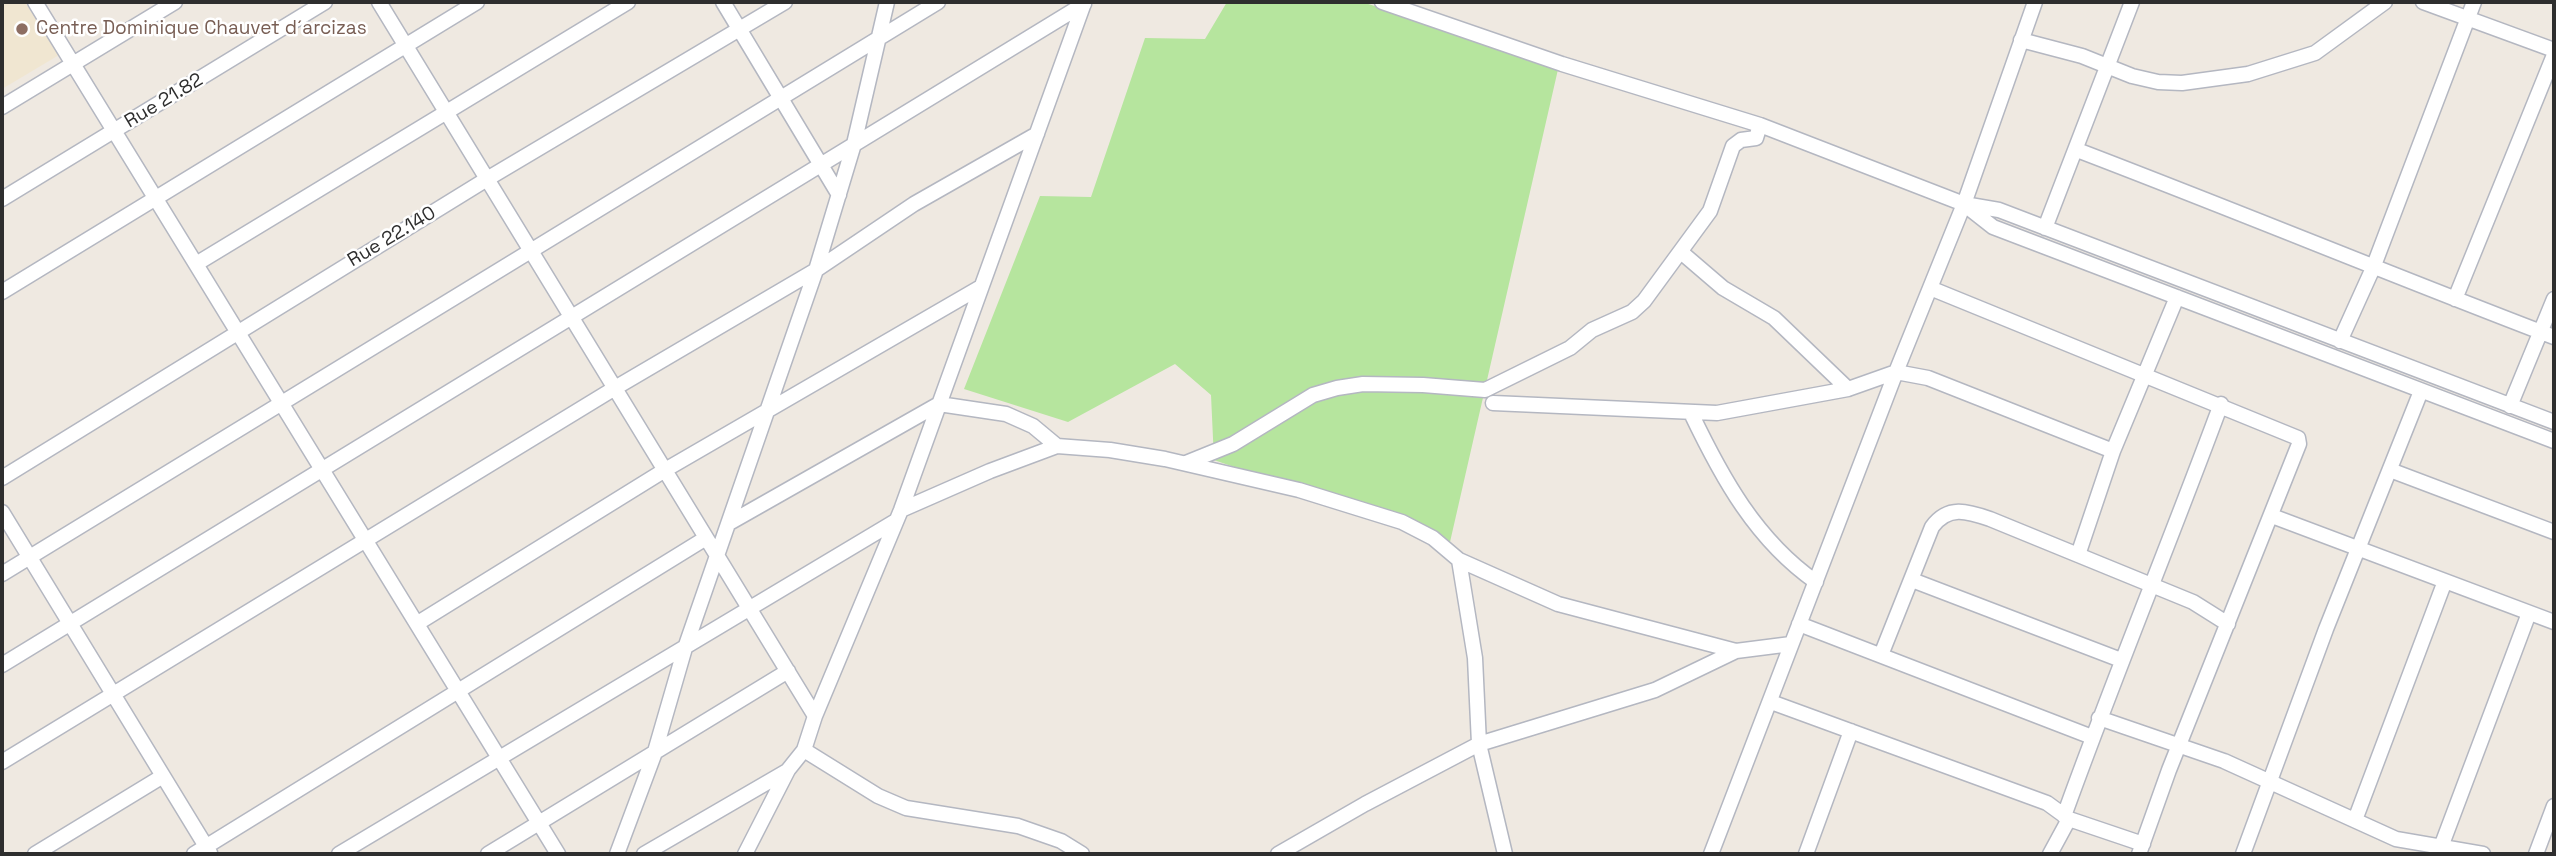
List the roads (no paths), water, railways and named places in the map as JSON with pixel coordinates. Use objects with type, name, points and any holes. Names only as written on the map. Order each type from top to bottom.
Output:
[{"type":"street","points":[[36,2],[279,404],[418,623],[558,854]]},
{"type":"street","points":[[2,107],[175,2]]},
{"type":"street","name":"Rue 21.82","points":[[2,199],[325,2]]},
{"type":"street","points":[[379,2],[815,716]]},
{"type":"street","points":[[2,292],[477,2]]},
{"type":"street","points":[[196,264],[628,2]]},
{"type":"street","points":[[723,2],[839,195]]},
{"type":"street","name":"Rue 22.140","points":[[2,478],[487,179],[785,2]]},
{"type":"street","points":[[617,854],[654,755],[685,648],[731,522],[765,412],[816,270],[854,144],[887,2]]},
{"type":"street","points":[[2,574],[938,2]]},
{"type":"street","points":[[1382,2],[1592,73],[1760,125],[1964,204],[1999,210],[2554,422]]},
{"type":"street","points":[[1711,854],[1772,702],[1791,644],[1896,372],[1964,204],[2035,2]]},
{"type":"street","points":[[2045,228],[2132,2]]},
{"type":"street","points":[[2021,40],[2082,56],[2158,82],[2177,83],[2248,74],[2315,53],[2385,2]]},
{"type":"street","points":[[2423,2],[2554,52],[2455,299]]},
{"type":"street","points":[[2340,341],[2373,268],[2474,2]]},
{"type":"street","points":[[745,854],[788,770],[804,750],[815,716],[897,516],[1085,3]]},
{"type":"street","points":[[2,665],[1085,3]]},
{"type":"street","points":[[1186,463],[1233,444],[1313,395],[1337,388],[1399,385],[1485,390],[1499,386],[1570,348],[1592,330],[1632,312],[1681,252],[1710,211],[1729,152],[1737,142],[1756,138],[1760,125]]},
{"type":"street","points":[[2,762],[615,388],[816,270],[914,204],[1037,134]]},
{"type":"street","points":[[2077,150],[2294,232],[2373,268],[2554,337]]},
{"type":"street","points":[[1964,204],[1993,227],[2554,441]]},
{"type":"street","points":[[1681,252],[1723,288],[1774,318],[1849,389]]},
{"type":"street","points":[[418,623],[665,470],[979,288]]},
{"type":"street","points":[[1772,702],[2046,803],[2067,818],[2141,849],[2179,745],[2272,516],[2299,444],[2298,438],[2221,404],[1930,288]]},
{"type":"street","points":[[2077,555],[2113,451],[2177,297]]},
{"type":"street","points":[[2510,406],[2554,299]]},
{"type":"street","points":[[1493,403],[1601,406],[1691,413],[1727,412],[1849,389],[1896,372],[1928,378],[2113,451]]},
{"type":"street","points":[[2243,854],[2326,629],[2360,550],[2421,391]]},
{"type":"street","points":[[731,522],[939,404],[1006,414],[1033,426],[1057,446]]},
{"type":"street","points":[[2050,854],[2067,818],[2099,718],[2153,586],[2221,404]]},
{"type":"street","points":[[1691,413],[1709,452],[1751,520],[1778,551],[1816,582]]},
{"type":"street","points":[[339,854],[685,648],[897,516],[990,471],[1057,446],[1110,450],[1186,463],[1310,493],[1402,522],[1433,538],[1459,560],[1558,604],[1736,652]]},
{"type":"street","points":[[2390,470],[2554,532]]},
{"type":"street","points":[[2,512],[163,776],[204,852],[706,538]]},
{"type":"street","points":[[1881,655],[1932,527],[1948,512],[1975,514],[2201,606],[2228,624]]},
{"type":"street","points":[[2272,516],[2554,622]]},
{"type":"street","points":[[1459,560],[1475,658],[1479,744],[1505,854]]},
{"type":"street","points":[[1912,580],[2121,660]]},
{"type":"street","points":[[2355,820],[2445,581]]},
{"type":"street","points":[[2441,847],[2529,612]]},
{"type":"street","points":[[1799,624],[2092,737]]},
{"type":"street","points":[[1279,854],[1364,804],[1479,744],[1655,690],[1736,652],[1791,644]]},
{"type":"street","points":[[488,854],[788,671]]},
{"type":"street","points":[[2099,718],[2179,745],[2396,839],[2483,854]]},
{"type":"street","points":[[1806,854],[1851,731]]},
{"type":"street","points":[[804,750],[878,796],[906,808],[1018,826],[1061,841],[1082,854]]},
{"type":"street","points":[[644,854],[788,770]]},
{"type":"street","points":[[35,854],[163,776]]},
{"type":"street","points":[[2536,854],[2554,806]]},
{"type":"place","name":"Centre Dominique Chauvet d´arcizas","points":[[22,29]]}]
